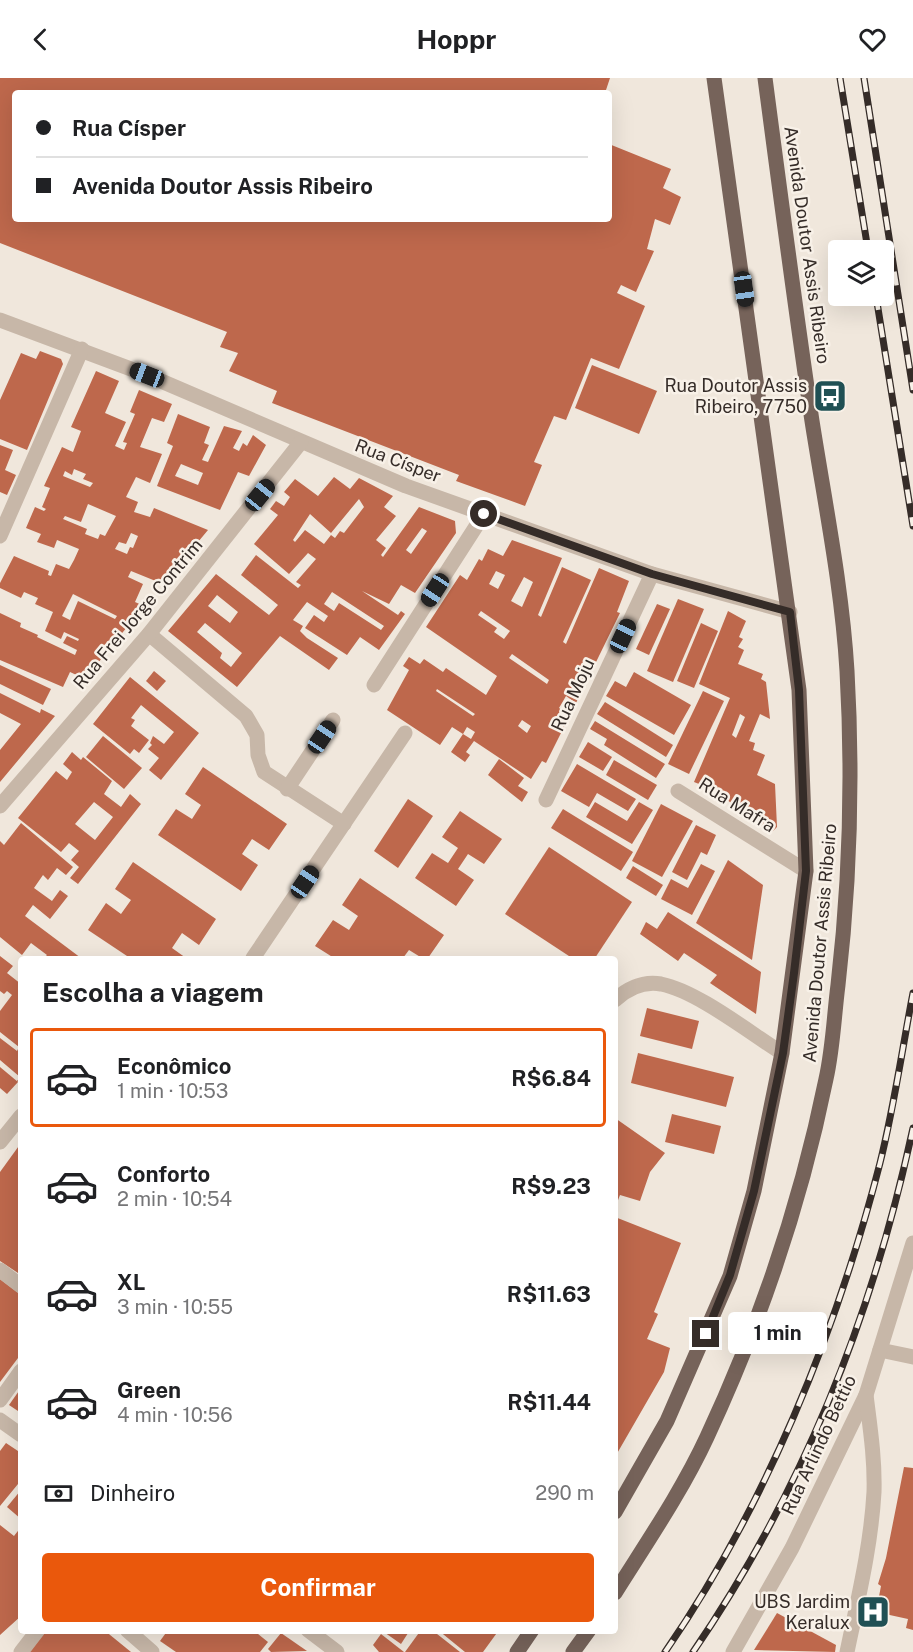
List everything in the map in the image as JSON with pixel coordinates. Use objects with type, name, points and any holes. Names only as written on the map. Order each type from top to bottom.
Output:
[{"type":"main road","name":"Avenida Doutor Assis Ribeiro","points":[[618,1502],[667,1421],[730,1275],[754,1191],[783,1053],[806,871],[799,690],[790,612],[714,78]]},
{"type":"main road","name":"Avenida Doutor Assis Ribeiro","points":[[618,1588],[659,1524],[705,1440],[747,1345],[772,1275],[808,1160],[828,1074],[844,934],[850,828],[847,669],[833,550],[812,419],[765,78]]},
{"type":"main road","points":[[517,1652],[529,1634]]},
{"type":"main road","points":[[573,1652],[586,1634]]},
{"type":"street","name":"Rua Císper","points":[[0,320],[82,350],[406,486],[652,574],[790,612]]},
{"type":"street","points":[[0,536],[82,350]]},
{"type":"street","name":"Rua Frei Jorge Contrim","points":[[0,806],[149,634],[302,442]]},
{"type":"street","points":[[374,685],[484,514]]},
{"type":"street","name":"Rua Moju","points":[[546,800],[652,574]]},
{"type":"street","points":[[149,634],[246,716],[257,735],[258,755],[264,772],[344,824]]},
{"type":"street","points":[[287,789],[333,720]]},
{"type":"street","points":[[254,956],[405,733]]},
{"type":"street","name":"Rua Mafra","points":[[678,791],[806,871]]},
{"type":"street","points":[[618,997],[637,985],[660,984],[673,987],[691,995],[783,1053]]},
{"type":"street","points":[[0,1142],[18,1120]]},
{"type":"street","name":"Rua Arlindo Bettio","points":[[733,1652],[792,1548],[866,1395],[913,1243]]},
{"type":"street","points":[[0,1270],[18,1284]]},
{"type":"street","points":[[880,1350],[913,1357]]},
{"type":"street","points":[[0,1400],[18,1375]]},
{"type":"street","points":[[847,1652],[865,1562],[874,1492],[872,1438],[866,1395]]},
{"type":"street","points":[[0,1420],[18,1432]]},
{"type":"street","points":[[21,1652],[35,1634]]},
{"type":"street","points":[[131,1634],[152,1652]]},
{"type":"street","points":[[324,1635],[337,1652]]},
{"type":"building","points":[[0,78],[610,78],[606,90],[12,90],[12,222],[612,222],[612,145],[671,169],[663,188],[681,197],[670,225],[655,219],[647,249],[654,251],[636,292],[621,285],[617,293],[645,306],[619,369],[591,358],[566,420],[554,416],[534,462],[542,465],[525,506],[456,481],[459,475],[272,403],[277,391],[229,371],[238,353],[220,347],[227,332],[0,243]]},
{"type":"building","points":[[40,351],[61,359],[63,364],[27,450],[0,439],[0,400],[21,353],[36,359]]},
{"type":"building","points":[[592,365],[657,391],[639,434],[575,408]]},
{"type":"building","points":[[96,371],[119,381],[105,413],[126,422],[115,446],[124,450],[127,443],[123,442],[135,414],[130,412],[139,390],[172,404],[164,422],[152,418],[140,447],[162,454],[150,483],[136,477],[126,497],[138,502],[134,512],[150,517],[154,508],[208,530],[163,584],[131,571],[128,577],[143,584],[135,602],[144,606],[85,679],[70,672],[63,687],[0,660],[0,613],[21,623],[20,627],[38,635],[37,637],[75,655],[77,650],[63,643],[67,636],[78,641],[79,639],[64,632],[61,639],[45,631],[53,612],[35,604],[38,598],[24,592],[21,598],[0,588],[0,583],[14,556],[49,571],[48,575],[51,576],[56,564],[69,569],[74,560],[79,549],[57,540],[54,548],[37,542],[41,534],[26,528],[35,507],[44,511],[46,509],[42,507],[50,488],[44,486],[62,447],[73,452],[81,431],[71,427]],"holes":[[[74,469],[86,474],[83,479],[93,483],[90,487],[63,476],[65,471],[72,475]],[[88,504],[116,516],[105,536],[100,534],[98,539],[85,534],[87,529],[63,519],[65,516],[81,522]],[[131,533],[138,536],[133,548],[130,547],[127,554],[115,549],[119,542],[126,544]],[[73,594],[117,616],[115,619],[78,601],[70,620],[62,616]]]},
{"type":"building","points":[[178,414],[210,427],[204,443],[209,445],[202,460],[208,462],[224,426],[242,431],[233,448],[239,451],[243,443],[247,446],[253,435],[266,445],[249,476],[238,472],[220,510],[157,486],[173,446],[167,443]],"holes":[[[181,464],[203,473],[198,485],[175,476]]]},
{"type":"building","points":[[0,445],[13,450],[5,470],[16,475],[7,495],[0,492]]},
{"type":"building","points":[[334,477],[350,489],[359,478],[393,496],[384,507],[396,516],[376,540],[386,548],[381,555],[383,557],[419,507],[455,521],[456,533],[415,593],[401,585],[389,604],[362,591],[398,615],[401,611],[405,614],[379,650],[360,637],[347,655],[305,628],[314,615],[324,622],[328,616],[307,602],[293,620],[303,626],[300,631],[307,638],[338,658],[329,670],[280,636],[237,687],[168,631],[216,574],[269,615],[278,605],[241,575],[256,555],[298,588],[301,585],[296,582],[316,559],[308,553],[289,574],[254,544],[278,515],[270,509],[276,501],[284,506],[290,497],[284,492],[295,479],[318,496]],"holes":[[[359,499],[364,507],[344,533],[340,531],[335,538],[331,535],[324,544],[305,530],[295,542],[293,540],[310,514],[331,533]],[[422,528],[427,531],[411,554],[406,550]],[[332,592],[384,626],[381,630],[339,603],[334,611],[324,604]],[[217,595],[238,612],[230,623],[208,606]],[[205,623],[242,653],[231,667],[220,658],[222,653],[197,632]]]},
{"type":"building","points":[[512,540],[562,558],[538,615],[541,617],[562,567],[591,580],[563,642],[566,644],[599,568],[629,581],[617,612],[620,613],[576,703],[566,696],[559,708],[570,715],[546,763],[542,761],[531,779],[474,741],[466,752],[470,755],[465,762],[451,752],[463,734],[452,727],[440,745],[387,710],[409,670],[403,666],[409,657],[420,664],[424,659],[443,672],[446,668],[486,695],[497,676],[426,627],[460,575],[467,580],[479,559],[482,561],[488,549],[503,556]],"holes":[[[496,571],[505,575],[498,589],[489,584]],[[524,577],[533,582],[522,607],[511,601]],[[481,611],[510,631],[504,639],[494,632],[497,628],[478,615]],[[512,654],[549,680],[547,684],[509,658]],[[437,689],[475,714],[473,716],[436,691]],[[522,720],[531,726],[527,733],[518,726]],[[467,727],[475,732],[471,739],[463,734]]]},
{"type":"building","points":[[678,599],[704,609],[673,682],[647,671]]},
{"type":"building","points":[[657,604],[670,609],[649,655],[636,649]]},
{"type":"building","points":[[728,611],[746,621],[739,637],[743,639],[738,647],[744,650],[738,664],[763,674],[761,679],[766,682],[770,719],[760,714],[749,741],[755,743],[753,750],[765,755],[757,775],[775,784],[777,827],[771,833],[714,790],[694,782],[730,698],[699,684]],"holes":[[[740,714],[745,717],[736,738],[732,735]]]},
{"type":"building","points":[[701,623],[718,631],[694,688],[677,681]]},
{"type":"building","points":[[0,665],[51,689],[43,705],[0,684]]},
{"type":"building","points":[[154,671],[166,681],[157,691],[146,681]]},
{"type":"building","points":[[634,672],[691,705],[674,735],[606,696],[615,681],[626,687]]},
{"type":"building","points":[[130,677],[199,733],[161,780],[149,770],[159,758],[148,749],[152,745],[150,743],[153,736],[164,744],[174,732],[141,705],[131,718],[135,720],[131,726],[149,740],[139,753],[134,749],[130,754],[93,724]]},
{"type":"building","points":[[703,691],[724,701],[689,774],[668,764]]},
{"type":"building","points":[[0,693],[40,713],[41,709],[55,716],[0,782],[0,750],[21,724],[0,713]]},
{"type":"building","points":[[605,702],[673,745],[666,757],[597,714]]},
{"type":"building","points":[[595,721],[665,764],[656,778],[604,745],[607,739],[590,729]]},
{"type":"building","points":[[103,736],[142,768],[124,789],[86,757]]},
{"type":"building","points":[[588,742],[612,757],[603,771],[579,757]]},
{"type":"building","points":[[72,752],[81,760],[83,757],[112,781],[104,794],[121,807],[130,794],[141,804],[78,884],[70,878],[79,867],[71,860],[79,851],[69,843],[61,852],[18,818],[56,771],[67,780],[72,772],[63,764]],"holes":[[[94,802],[113,817],[95,840],[75,824]]]},
{"type":"building","points":[[499,759],[524,778],[518,786],[528,792],[522,802],[488,775]]},
{"type":"building","points":[[614,760],[657,785],[648,800],[606,775]]},
{"type":"building","points":[[577,764],[636,799],[628,811],[597,793],[589,807],[561,791]]},
{"type":"building","points":[[203,767],[287,824],[269,850],[252,839],[242,854],[258,865],[241,891],[158,835],[176,809],[192,819],[201,805],[185,794]]},
{"type":"building","points":[[408,799],[433,816],[398,868],[374,851]]},
{"type":"building","points":[[595,802],[627,821],[639,802],[653,810],[632,844],[586,817]]},
{"type":"building","points":[[661,804],[693,821],[662,877],[632,861]]},
{"type":"building","points":[[563,809],[633,852],[621,871],[551,828]]},
{"type":"building","points":[[460,811],[502,839],[484,864],[468,854],[458,869],[474,880],[456,906],[415,878],[432,853],[448,863],[458,848],[442,837]]},
{"type":"building","points":[[21,823],[73,867],[66,875],[57,868],[48,880],[43,875],[34,888],[52,901],[60,890],[68,896],[50,919],[33,905],[25,916],[78,956],[46,956],[31,943],[22,955],[0,937],[0,841],[4,845]]},
{"type":"building","points":[[696,825],[716,835],[707,855],[701,852],[687,880],[672,872]]},
{"type":"building","points":[[549,847],[632,902],[596,956],[569,956],[505,914]]},
{"type":"building","points":[[728,860],[763,885],[752,960],[696,923]]},
{"type":"building","points":[[133,862],[216,919],[199,945],[182,933],[172,948],[183,956],[127,956],[88,930],[106,903],[121,914],[131,900],[115,889]]},
{"type":"building","points":[[701,864],[715,871],[692,915],[661,899],[671,879],[688,888]]},
{"type":"building","points":[[633,866],[663,885],[656,896],[626,878]]},
{"type":"building","points":[[360,878],[444,935],[429,956],[419,956],[409,950],[404,956],[331,956],[315,946],[333,920],[349,930],[358,916],[342,905]]},
{"type":"building","points":[[668,912],[761,972],[756,1014],[710,983],[717,975],[684,953],[678,961],[640,934],[646,922],[657,929]]},
{"type":"building","points":[[0,956],[13,966],[7,973],[18,982],[18,1046],[0,1032],[0,1011],[12,995],[7,991],[4,994],[0,991]]},
{"type":"building","points":[[647,1008],[699,1021],[692,1049],[640,1036]]},
{"type":"building","points":[[0,1038],[17,1051],[18,1049],[18,1075],[0,1060]]},
{"type":"building","points":[[638,1053],[734,1077],[726,1107],[631,1083]]},
{"type":"building","points":[[0,1067],[18,1082],[7,1094],[0,1088]]},
{"type":"building","points":[[672,1114],[721,1126],[714,1154],[665,1142]]},
{"type":"building","points":[[618,1120],[665,1153],[650,1172],[640,1201],[620,1195],[618,1200]]},
{"type":"building","points":[[18,1147],[18,1273],[0,1261],[0,1172]]},
{"type":"building","points":[[618,1218],[681,1243],[654,1312],[658,1314],[647,1339],[670,1348],[664,1372],[618,1452]]},
{"type":"building","points":[[0,1279],[18,1293],[18,1358],[0,1382]]},
{"type":"building","points":[[18,1392],[18,1411],[9,1405]]},
{"type":"building","points":[[6,1443],[18,1451],[18,1484],[0,1506],[0,1451]]},
{"type":"building","points":[[904,1467],[913,1468],[913,1630],[906,1628],[908,1619],[876,1612],[881,1586],[878,1584],[886,1558]]},
{"type":"building","points":[[18,1494],[18,1516],[7,1507]]},
{"type":"building","points":[[0,1525],[14,1536],[18,1531],[18,1619],[0,1635]]},
{"type":"building","points":[[777,1613],[836,1645],[835,1652],[754,1650]]},
{"type":"building","points":[[39,1634],[109,1634],[131,1652],[28,1652]]},
{"type":"building","points":[[165,1634],[258,1634],[268,1642],[260,1652],[176,1652],[160,1641]]},
{"type":"building","points":[[282,1634],[307,1651],[271,1652],[268,1649]]},
{"type":"building","points":[[381,1634],[404,1652],[379,1652],[373,1645]]},
{"type":"building","points":[[387,1634],[407,1634],[401,1644]]},
{"type":"building","points":[[418,1634],[437,1634],[460,1652],[405,1652]]},
{"type":"building","points":[[443,1634],[496,1634],[483,1652],[465,1652]]},
{"type":"railway","points":[[840,78],[866,240]]},
{"type":"railway","points":[[864,78],[913,390]]},
{"type":"railway","points":[[878,306],[913,526]]},
{"type":"railway","points":[[665,1652],[701,1597],[734,1539],[794,1417],[819,1354],[842,1290],[880,1163],[913,993]]},
{"type":"railway","points":[[693,1652],[732,1592],[767,1530],[800,1466],[828,1401],[877,1267],[913,1128]]},
{"type":"place","name":"Rua Doutor Assis Ribeiro, 7750","points":[[830,396]]},
{"type":"place","name":"UBS Jardim Keralux","points":[[873,1612]]},
{"type":"route","points":[[484,514],[711,593],[790,612],[799,690],[806,871],[783,1053],[754,1191],[730,1275],[706,1334]]}]
